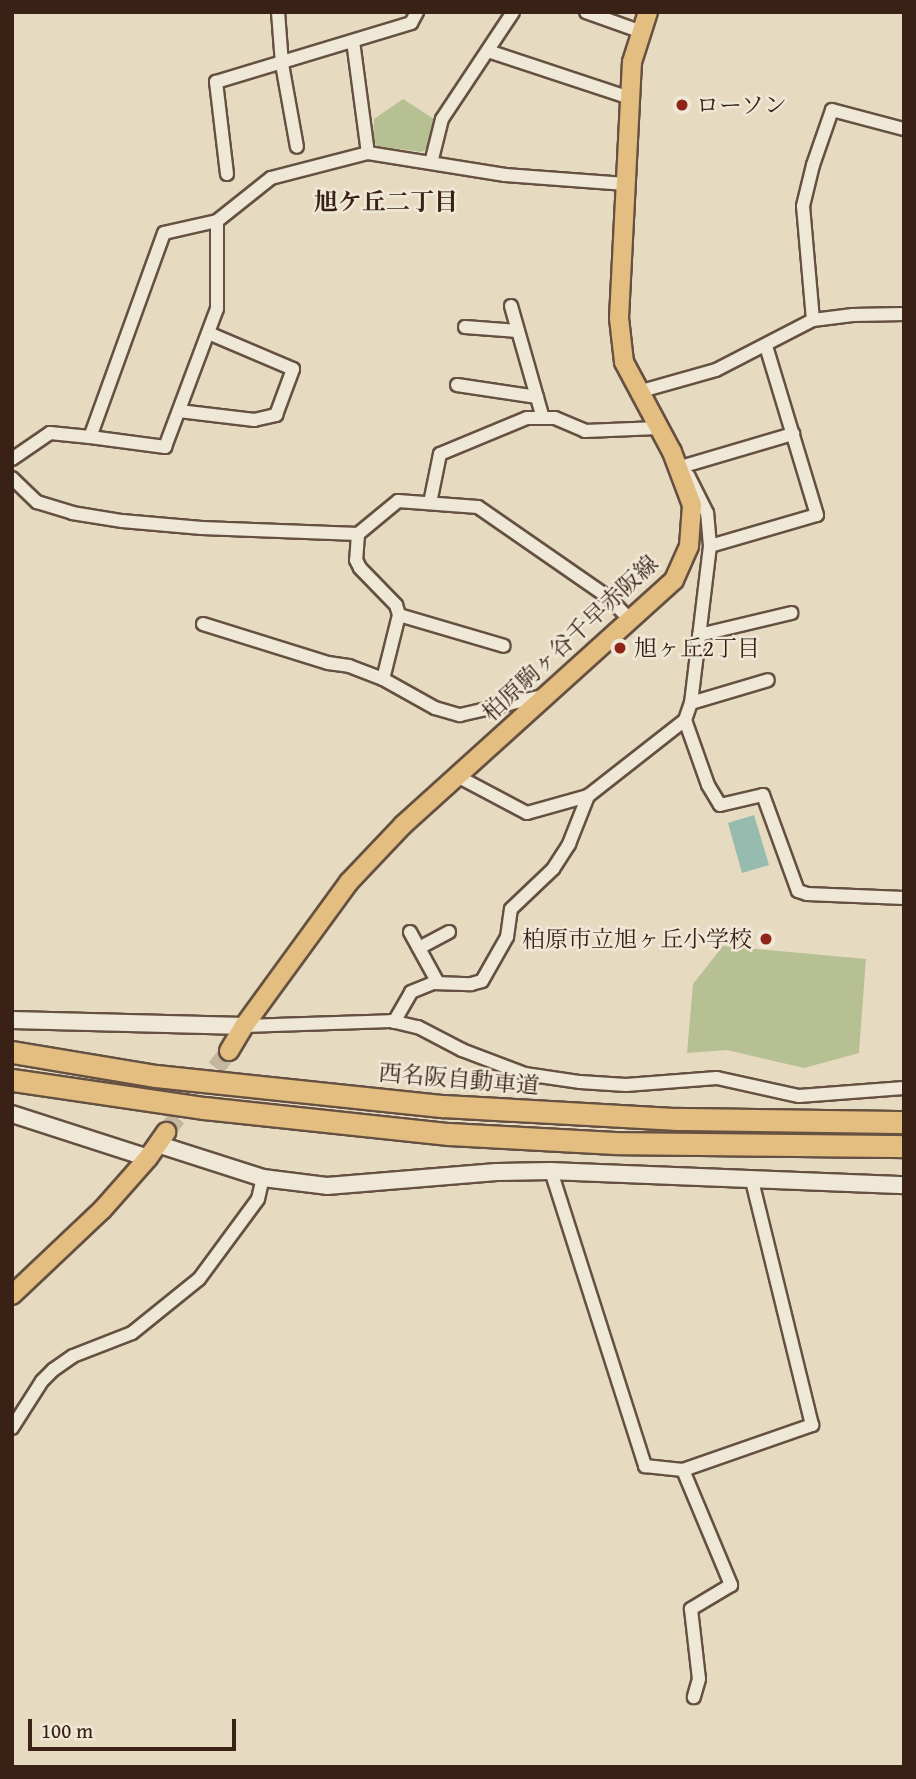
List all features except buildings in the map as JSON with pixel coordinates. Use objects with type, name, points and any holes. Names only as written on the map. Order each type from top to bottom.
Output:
[{"type":"highway","name":"西名阪自動車道","points":[[12,1052],[197,1081],[443,1106],[678,1119],[904,1122]]},
{"type":"highway","points":[[12,1080],[231,1112],[449,1134],[615,1143],[904,1146]]},
{"type":"main road","name":"柏原駒ヶ谷千早赤阪線","points":[[229,1051],[244,1026],[349,882],[403,825],[674,580],[690,546],[692,505],[678,459],[658,428],[624,362],[619,318],[632,62],[648,12]]},
{"type":"main road","points":[[12,1294],[102,1210],[157,1145]]},
{"type":"street","points":[[278,12],[282,64],[297,147]]},
{"type":"street","points":[[227,174],[216,82],[411,23],[417,12]]},
{"type":"street","points":[[430,163],[442,119],[513,12]]},
{"type":"street","points":[[586,12],[642,32]]},
{"type":"street","points":[[353,41],[368,153]]},
{"type":"street","points":[[488,51],[630,98]]},
{"type":"street","points":[[813,320],[803,206],[813,165],[832,110],[904,130]]},
{"type":"street","points":[[90,436],[164,233],[217,221],[271,178],[368,153],[505,175],[626,184]]},
{"type":"street","points":[[12,459],[50,433],[165,447],[217,309],[217,221]]},
{"type":"street","points":[[511,306],[543,418]]},
{"type":"street","points":[[638,392],[716,370],[813,320],[853,314],[904,314]]},
{"type":"street","points":[[465,327],[518,331]]},
{"type":"street","points":[[179,411],[254,420],[276,415],[293,369],[208,333]]},
{"type":"street","points":[[710,546],[817,515],[766,346]]},
{"type":"street","points":[[457,385],[537,397]]},
{"type":"street","points":[[430,503],[440,454],[527,418],[555,418],[585,431],[658,428]]},
{"type":"street","points":[[457,776],[527,813],[588,796],[685,720],[691,703],[710,546],[707,513],[678,459],[793,434]]},
{"type":"street","points":[[12,478],[37,502],[122,522],[202,528],[358,534],[398,501],[478,507],[608,597],[630,621]]},
{"type":"street","points":[[358,534],[356,560],[360,568],[396,605],[399,615],[383,679]]},
{"type":"street","points":[[699,635],[791,613]]},
{"type":"street","points":[[399,615],[504,646]]},
{"type":"street","points":[[203,624],[383,679],[435,708],[460,715],[547,695]]},
{"type":"street","points":[[691,703],[768,680]]},
{"type":"street","points":[[685,720],[708,786],[720,805],[762,795],[798,891],[807,894],[904,898]]},
{"type":"street","points":[[394,1021],[411,992],[438,983],[471,984],[482,981],[507,937],[511,909],[552,869],[569,844],[588,796]]},
{"type":"street","points":[[410,932],[438,983]]},
{"type":"street","points":[[419,948],[449,932]]},
{"type":"street","points":[[12,1020],[244,1026],[394,1021],[418,1027],[462,1049],[525,1074],[580,1082],[626,1085],[717,1079],[799,1096],[904,1088]]},
{"type":"street","points":[[12,1114],[157,1145],[263,1178],[327,1186],[496,1172],[551,1171],[904,1185]]},
{"type":"street","points":[[551,1171],[645,1466],[683,1469],[812,1425],[752,1181]]},
{"type":"street","points":[[12,1428],[41,1381],[53,1370],[73,1356],[132,1334],[199,1279],[258,1199],[263,1178]]},
{"type":"street","points":[[683,1469],[731,1585],[691,1609],[699,1679],[694,1697]]},
{"type":"green space","points":[[403,99],[434,119],[429,147],[422,152],[377,146],[373,140],[374,119]]},
{"type":"green space","points":[[723,946],[866,959],[859,1053],[804,1068],[727,1050],[687,1053],[693,984]]},
{"type":"water","points":[[754,815],[769,865],[742,873],[728,823]]},
{"type":"tunnel","points":[[166,1132],[229,1051]]},
{"type":"place","name":"ローソン","points":[[682,105]]},
{"type":"place","name":"旭ヶ丘2丁目","points":[[620,648]]},
{"type":"place","name":"柏原市立旭ヶ丘小学校","points":[[766,939]]},
{"type":"district","name":"旭ケ丘二丁目","points":[[386,202]]}]
